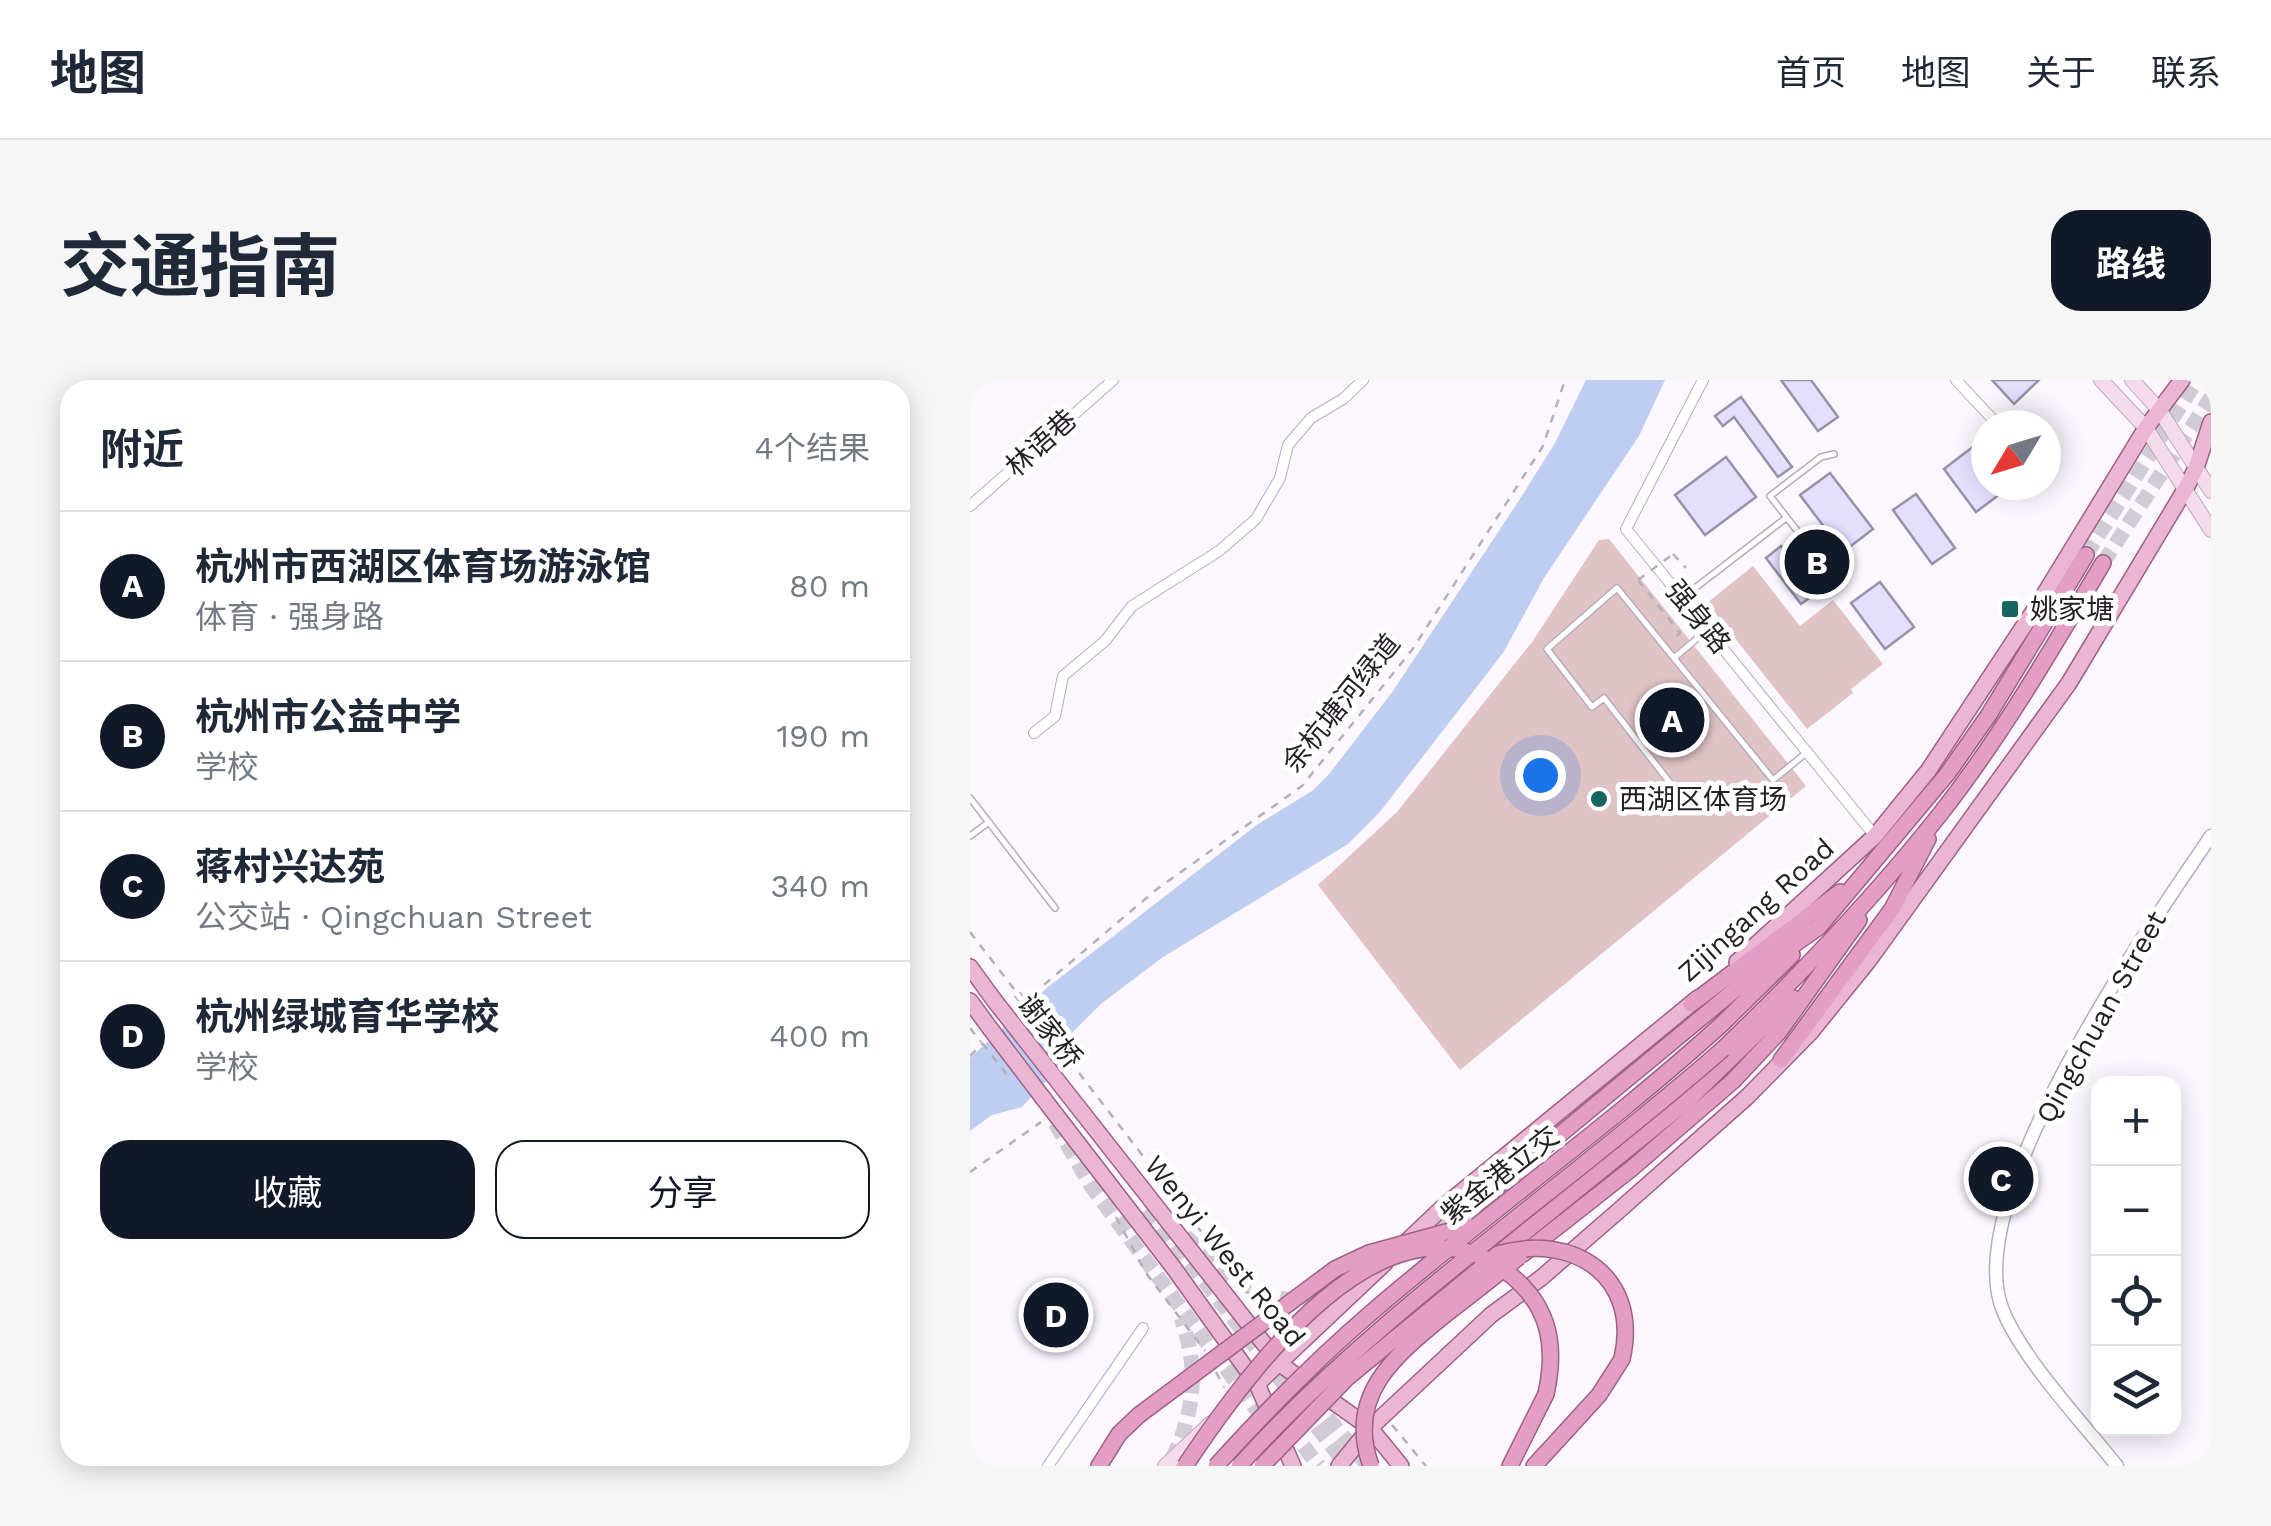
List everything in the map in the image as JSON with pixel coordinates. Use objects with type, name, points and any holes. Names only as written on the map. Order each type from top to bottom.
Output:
[{"type":"highway","name":"Zijingang Road","points":[[1868,872],[1988,716],[2086,555]]},
{"type":"highway","points":[[1239,1466],[1347,1357],[1443,1275],[1651,1112],[1723,1049],[1876,891],[1941,813],[2012,714],[2103,564]]},
{"type":"highway","points":[[1781,1060],[1892,909],[1941,813]]},
{"type":"highway","points":[[1477,1203],[1765,966],[1819,927],[1868,872]]},
{"type":"highway","points":[[1691,1004],[1868,872]]},
{"type":"highway","points":[[1262,1466],[1360,1366],[1778,1032],[1820,970],[1847,940],[1876,891]]},
{"type":"highway","name":"紫金港立交","points":[[1216,1466],[1339,1340],[1497,1208],[1655,1084],[1724,1023],[1819,927]]},
{"type":"highway","points":[[1371,1466],[1365,1447],[1364,1419],[1373,1390],[1397,1354],[1646,1157],[1729,1074]]},
{"type":"highway","points":[[1099,1466],[1119,1434],[1139,1415],[1334,1269],[1369,1253],[1462,1229],[1497,1208]]},
{"type":"highway","points":[[1498,1254],[1529,1246],[1552,1247],[1592,1264],[1623,1304],[1626,1341],[1622,1359],[1599,1395],[1534,1466]]},
{"type":"highway","points":[[1185,1466],[1268,1356],[1321,1300],[1352,1276],[1387,1259],[1425,1250],[1447,1250],[1474,1255],[1508,1272],[1534,1299],[1547,1324],[1553,1356],[1546,1394],[1510,1466]]},
{"type":"main road","points":[[2101,380],[2146,428],[2211,530]]},
{"type":"main road","points":[[2132,380],[2160,411],[2211,491]]},
{"type":"main road","name":"Zijingang Road","points":[[1257,1384],[1443,1206],[1691,1004],[1876,836],[1928,771],[1981,694],[2146,428],[2182,380]]},
{"type":"main road","points":[[1339,1466],[1370,1428],[1490,1315],[1541,1278],[1747,1097],[1810,1033],[1869,960],[2069,682],[2186,488],[2211,422]]},
{"type":"main road","name":"谢家桥","points":[[970,967],[1068,1093]]},
{"type":"main road","points":[[970,1001],[985,1038]]},
{"type":"main road","name":"谢家桥","points":[[985,1038],[1043,1098]]},
{"type":"main road","name":"Wenyi West Road","points":[[1068,1093],[1280,1364],[1370,1428],[1400,1466]]},
{"type":"main road","name":"Wenyi West Road","points":[[1043,1098],[1257,1384],[1293,1466]]},
{"type":"main road","points":[[1164,1466],[1257,1384]]},
{"type":"street","name":"林语巷","points":[[970,506],[1113,380]]},
{"type":"street","points":[[1034,733],[1055,716],[1063,676],[1104,642],[1132,606],[1219,551],[1256,518],[1280,478],[1288,445],[1311,418],[1343,399],[1364,380]]},
{"type":"street","name":"强身路","points":[[1702,380],[1626,528],[1876,836]]},
{"type":"street","points":[[1956,380],[1984,410]]},
{"type":"street","name":"Qingchuan Street","points":[[2117,1466],[2022,1346],[2002,1311],[1994,1275],[1997,1246],[2013,1181],[2062,1077],[2126,965],[2211,836]]},
{"type":"street","points":[[1048,1466],[1143,1328]]},
{"type":"lane","points":[[1831,574],[1770,496],[1821,457],[1834,454]]},
{"type":"lane","points":[[1682,598],[1786,518]]},
{"type":"lane","points":[[1681,797],[1604,698],[1592,708],[1547,649],[1617,588],[1773,780],[1808,752]]},
{"type":"lane","points":[[1674,658],[1708,630]]},
{"type":"lane","points":[[970,798],[1055,908]]},
{"type":"lane","points":[[970,836],[989,822]]},
{"type":"lane","points":[[1018,994],[1074,1067]]},
{"type":"path","name":"余杭塘河绿道","points":[[1024,1002],[1157,889],[1302,786],[1412,650],[1542,446],[1565,380]]},
{"type":"path","points":[[1664,646],[1680,633],[1638,580],[1673,554],[1686,568]]},
{"type":"path","points":[[970,932],[1018,994]]},
{"type":"path","points":[[970,1028],[985,1038],[1014,1085]]},
{"type":"path","points":[[970,1056],[985,1038]]},
{"type":"path","points":[[1074,1067],[1269,1320]]},
{"type":"path","points":[[970,1172],[1043,1121]]},
{"type":"path","points":[[1112,1210],[1146,1273],[1202,1344],[1233,1404]]},
{"type":"path","points":[[1384,1416],[1426,1466]]},
{"type":"shaded area","name":"西湖区体育场","points":[[1609,539],[1806,786],[1460,1070],[1318,885],[1397,812],[1532,642],[1599,540]]},
{"type":"shaded area","points":[[1753,566],[1800,626],[1833,600],[1883,664],[1807,729],[1707,603]]},
{"type":"water","points":[[1586,380],[1665,380],[1639,436],[1544,578],[1503,653],[1379,813],[1348,844],[1163,957],[1102,1003],[1073,1032],[1065,1061],[1022,1107],[992,1115],[970,1131],[970,1058],[1048,987],[1258,824],[1312,791],[1330,773],[1393,691],[1518,502],[1555,443]]},
{"type":"building","points":[[1781,380],[1811,380],[1838,417],[1818,431]]},
{"type":"building","points":[[1992,380],[2039,380],[2014,404]]},
{"type":"building","points":[[1741,397],[1792,467],[1778,477],[1734,417],[1723,426],[1715,416]]},
{"type":"building","points":[[1971,448],[1971,500],[1992,500],[1976,512],[1944,469]]},
{"type":"building","points":[[1726,457],[1756,497],[1705,535],[1675,495]]},
{"type":"building","points":[[1830,473],[1873,529],[1843,552],[1800,495]]},
{"type":"building","points":[[1916,494],[1955,548],[1932,564],[1893,510]]},
{"type":"building","points":[[1781,546],[1816,593],[1801,604],[1766,558]]},
{"type":"building","points":[[1880,582],[1914,627],[1885,649],[1851,603]]},
{"type":"tunnel","points":[[2086,555],[2197,380]]},
{"type":"tunnel","points":[[2103,563],[2211,397]]},
{"type":"tunnel","points":[[1055,1123],[1091,1186],[1269,1427]]},
{"type":"tunnel","points":[[1437,1234],[1477,1203]]},
{"type":"tunnel","points":[[1148,1208],[1347,1466]]},
{"type":"tunnel","points":[[1185,1236],[1250,1288],[1287,1299],[1331,1296]]},
{"type":"tunnel","points":[[1172,1459],[1186,1424],[1192,1389],[1190,1354],[1181,1318]]},
{"type":"tunnel","points":[[1313,1400],[1368,1466]]},
{"type":"tunnel","points":[[1275,1410],[1319,1466]]},
{"type":"place","name":"杭州市公益中学","points":[[1817,562]]},
{"type":"place","name":"姚家塘","points":[[2010,609]]},
{"type":"place","name":"杭州市西湖区体育场游泳馆","points":[[1672,720]]},
{"type":"place","name":"西湖区体育场","points":[[1599,799]]},
{"type":"place","name":"蒋村兴达苑","points":[[2001,1179]]},
{"type":"place","name":"杭州绿城育华学校","points":[[1056,1315]]}]
